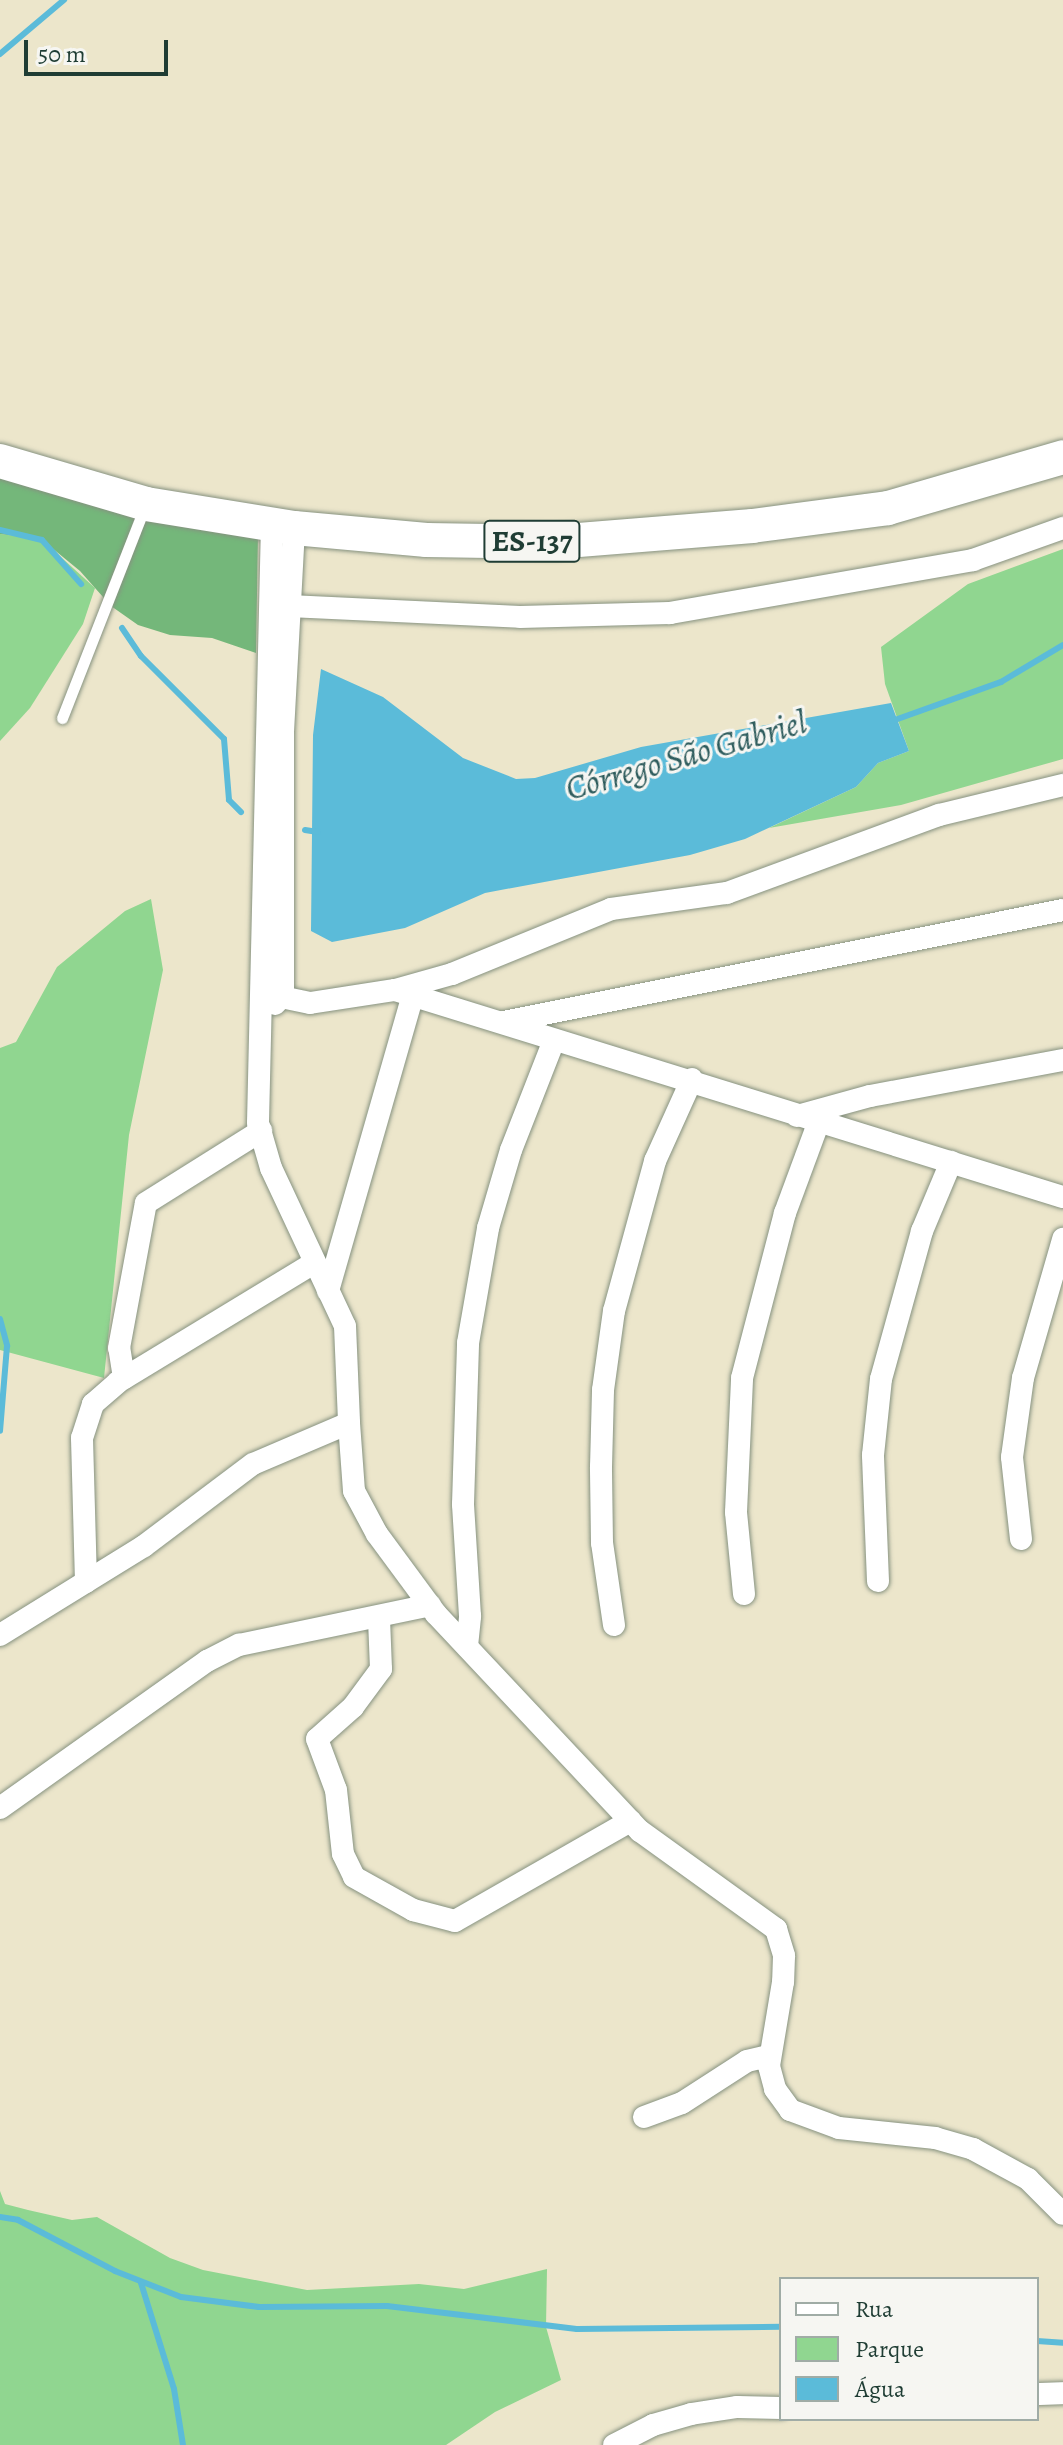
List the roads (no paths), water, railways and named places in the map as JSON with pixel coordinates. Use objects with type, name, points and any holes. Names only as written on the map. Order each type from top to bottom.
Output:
[{"type":"main road","name":"ES-137","points":[[0,461],[146,504],[283,526],[426,540],[554,542],[752,526],[888,508],[1063,457]]},
{"type":"street","points":[[283,526],[289,606],[272,994],[261,1020],[255,1085],[261,1131],[271,1168],[328,1291],[349,1349],[349,1423],[354,1491],[377,1534],[430,1605],[630,1821],[776,1929],[784,1956],[783,1982],[769,2056],[775,2089],[790,2110],[839,2128],[935,2138],[973,2149],[1028,2179],[1063,2214]]},
{"type":"street","points":[[272,994],[283,526]]},
{"type":"street","points":[[289,606],[520,617],[670,613],[973,560],[1063,528]]},
{"type":"street","points":[[272,994],[310,1003],[404,995],[611,909],[727,893],[939,815],[1063,785]]},
{"type":"street","points":[[503,1023],[1063,910]]},
{"type":"street","points":[[404,995],[692,1079],[808,1120],[1063,1197]]},
{"type":"street","points":[[328,1291],[404,995]]},
{"type":"street","points":[[467,1646],[470,1616],[463,1504],[468,1343],[496,1202],[554,1040]]},
{"type":"street","points":[[808,1120],[870,1096],[1063,1060]]},
{"type":"street","points":[[614,1625],[602,1543],[601,1467],[603,1390],[614,1311],[655,1161],[692,1079]]},
{"type":"street","points":[[744,1594],[736,1512],[742,1378],[808,1120]]},
{"type":"street","points":[[124,1378],[119,1348],[146,1203],[261,1131]]},
{"type":"street","points":[[878,1581],[873,1455],[881,1379],[918,1244],[951,1162]]},
{"type":"street","points":[[1021,1539],[1012,1457],[1023,1378],[1063,1239]]},
{"type":"street","points":[[86,1582],[82,1438],[93,1404],[124,1378],[314,1263]]},
{"type":"street","points":[[0,1635],[144,1546],[253,1464],[349,1423]]},
{"type":"street","points":[[0,1808],[228,1650],[247,1642],[379,1619],[430,1605]]},
{"type":"street","points":[[379,1619],[381,1669],[362,1697],[317,1739],[336,1790],[343,1854],[354,1877],[413,1910],[455,1921],[630,1821]]},
{"type":"street","points":[[644,2117],[682,2103],[747,2061],[769,2056]]},
{"type":"street","points":[[1039,2394],[1063,2393]]},
{"type":"street","points":[[614,2445],[653,2425],[691,2414],[737,2407],[779,2408]]},
{"type":"lane","points":[[62,718],[146,504]]},
{"type":"water","points":[[321,669],[383,697],[463,758],[516,779],[535,778],[641,747],[891,703],[909,751],[878,763],[856,787],[745,839],[690,855],[485,893],[405,928],[332,942],[311,931],[313,735]]},
{"type":"waterway","points":[[0,54],[64,0]]},
{"type":"waterway","name":"Córrego São Gabriel","points":[[0,530],[42,540],[81,584]]},
{"type":"waterway","name":"Córrego São Gabriel","points":[[122,628],[141,656],[224,739],[229,800],[241,812]]},
{"type":"waterway","name":"Córrego São Gabriel","points":[[892,721],[1001,682],[1063,645]]},
{"type":"waterway","name":"Córrego São Gabriel","points":[[305,830],[318,832]]},
{"type":"waterway","points":[[0,1319],[7,1346],[0,1431]]},
{"type":"waterway","points":[[0,2217],[18,2220],[115,2271],[181,2297],[259,2307],[387,2306],[577,2329],[779,2327]]},
{"type":"waterway","points":[[141,2283],[174,2389],[183,2445]]},
{"type":"waterway","points":[[1039,2341],[1063,2343]]}]
